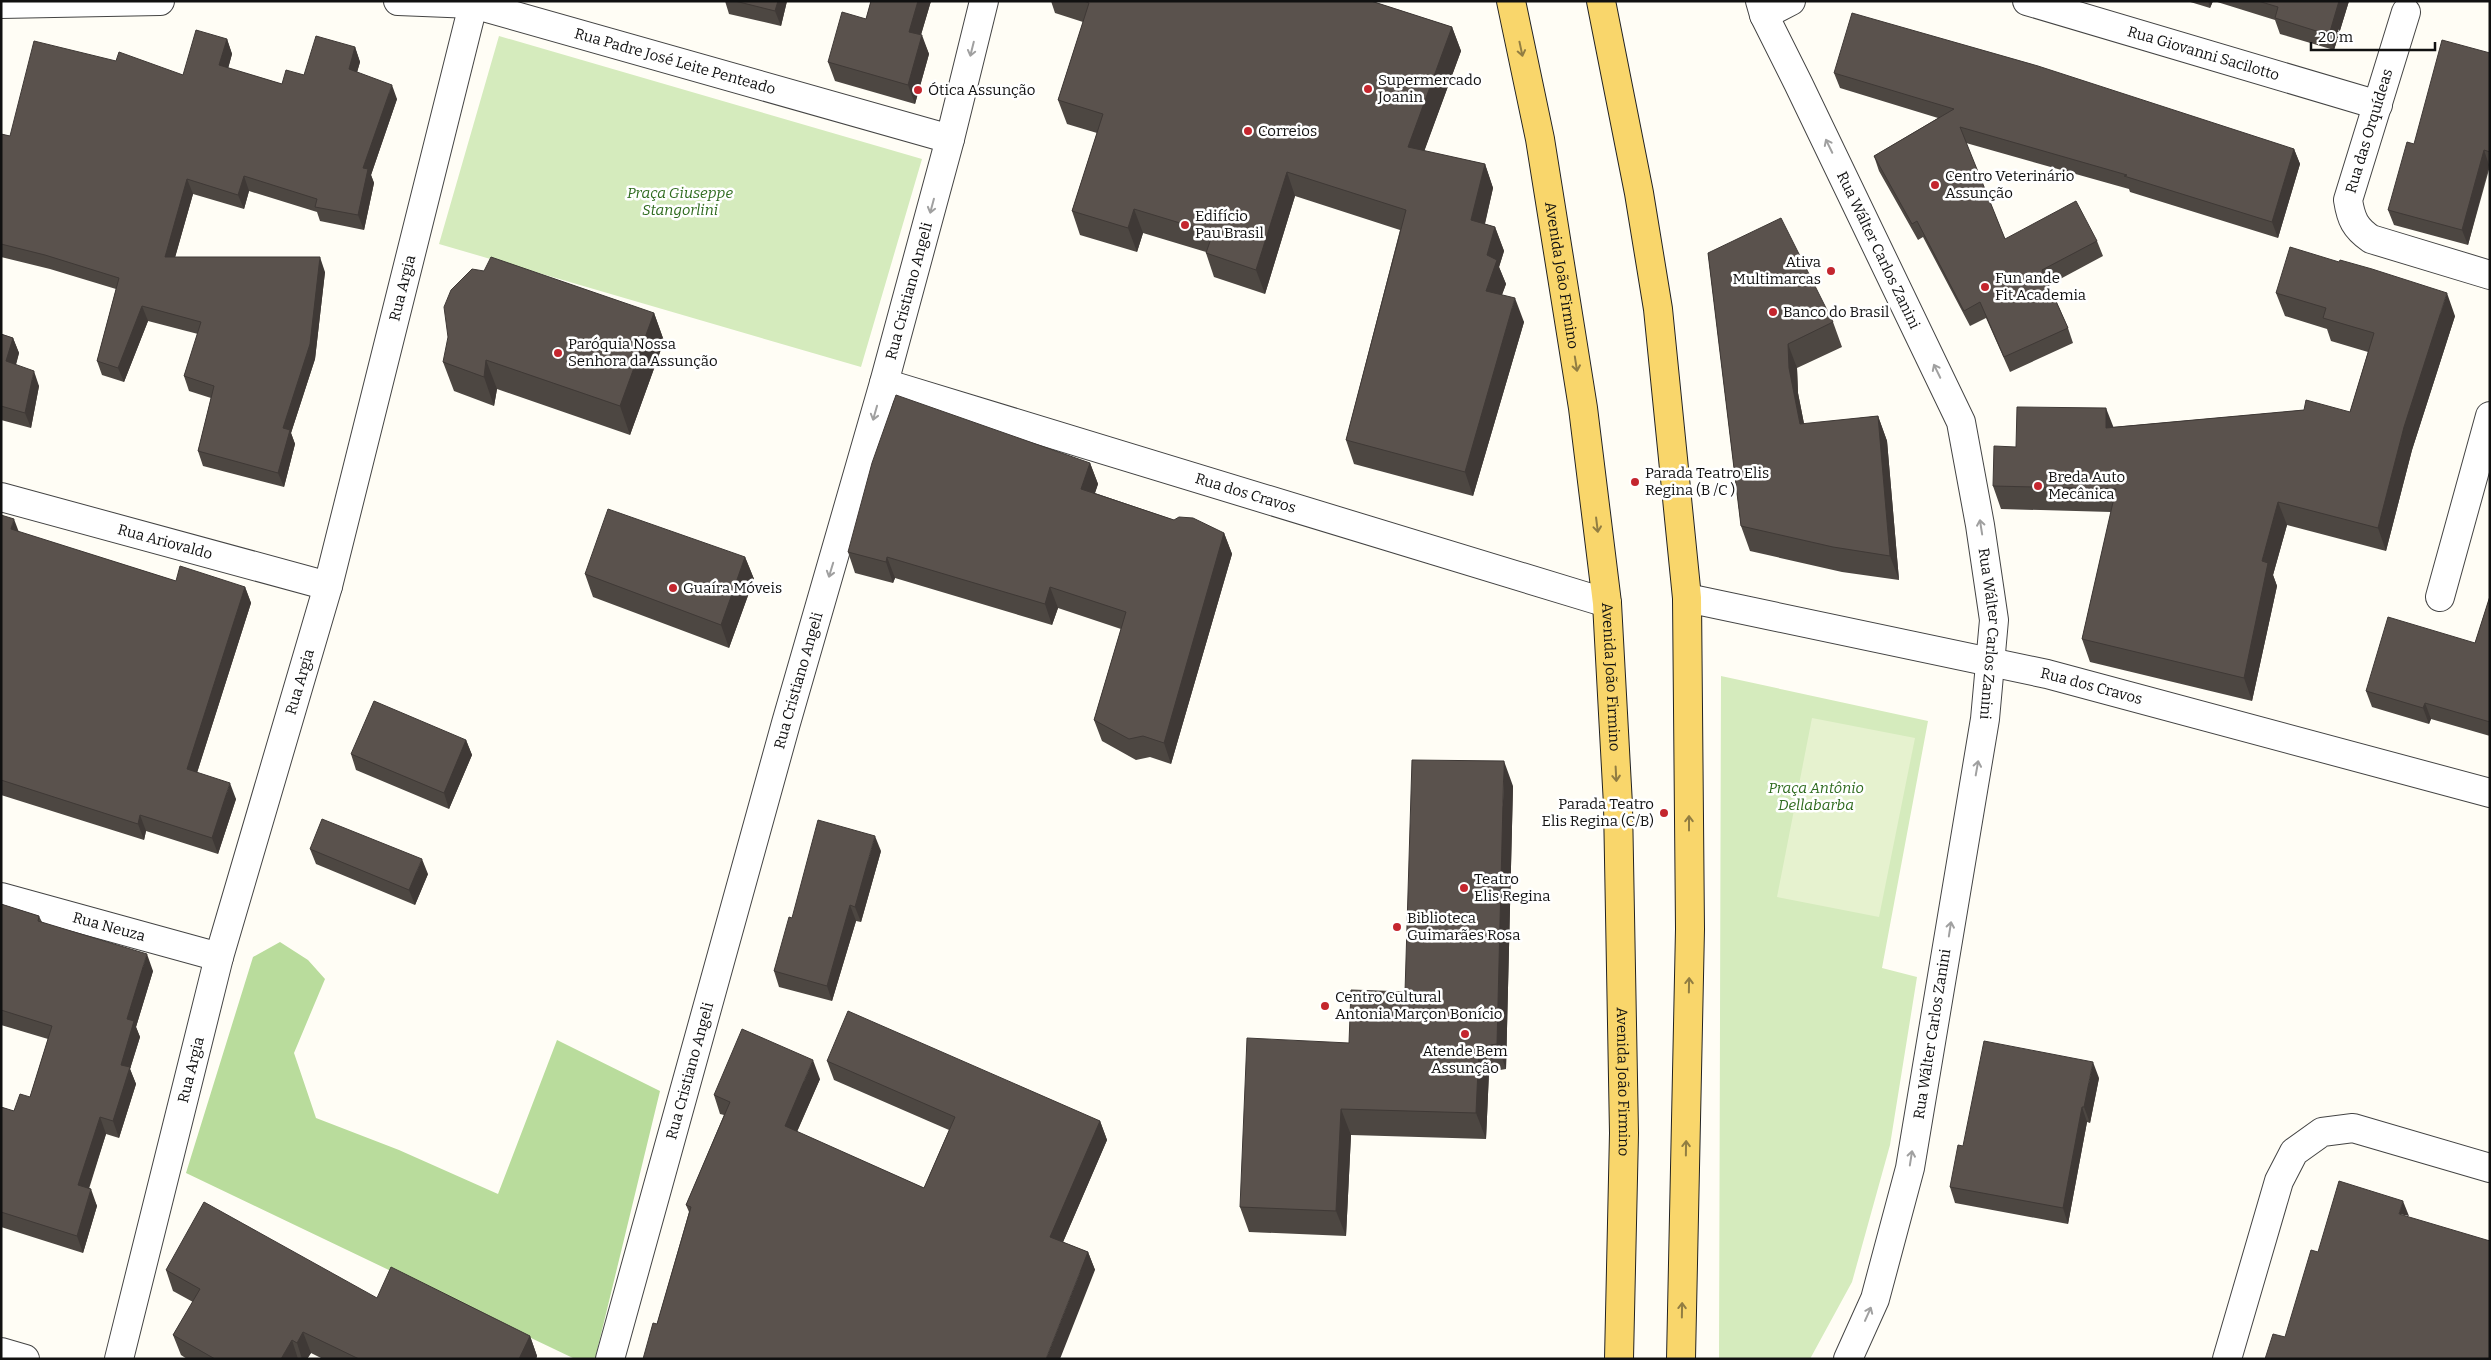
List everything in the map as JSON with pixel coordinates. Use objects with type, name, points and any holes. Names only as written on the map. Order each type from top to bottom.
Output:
[{"type":"main road","name":"Avenida João Firmino","points":[[1511,1],[1540,139],[1580,389],[1607,603],[1618,805],[1624,1133],[1619,1359]]},
{"type":"main road","points":[[1601,1],[1640,193],[1658,309],[1688,598],[1690,929],[1681,1359]]},
{"type":"street","points":[[1,4],[160,1]]},
{"type":"street","name":"Rua Padre José Leite Penteado","points":[[398,1],[473,3],[950,139]]},
{"type":"street","name":"Rua Cristiano Angeli","points":[[610,1359],[786,723],[884,382],[950,139],[984,1]]},
{"type":"street","points":[[1762,8],[1791,1]]},
{"type":"street","name":"Rua Giovanni Sacilotto","points":[[2027,1],[2378,105]]},
{"type":"street","name":"Rua Argia","points":[[119,1359],[218,957],[328,586],[473,3]]},
{"type":"street","name":"Rua Wálter Carlos Zanini","points":[[1762,8],[1961,422],[1980,525],[1994,620],[1985,719],[1910,1168],[1875,1300],[1848,1359]]},
{"type":"street","name":"Rua das Orquídeas","points":[[2406,12],[2348,200],[2351,218],[2359,231],[2371,239],[2490,275]]},
{"type":"street","name":"Rua dos Cravos","points":[[884,382],[1607,603]]},
{"type":"street","points":[[2440,597],[2490,416]]},
{"type":"street","name":"Rua Ariovaldo","points":[[1,497],[328,586]]},
{"type":"street","name":"Rua dos Cravos","points":[[1688,598],[2046,674],[2490,793]]},
{"type":"street","name":"Rua Neuza","points":[[1,897],[218,957]]},
{"type":"street","points":[[2228,1359],[2278,1181],[2294,1152],[2322,1132],[2353,1128],[2490,1168]]},
{"type":"street","points":[[1,1352],[25,1359]]},
{"type":"green space","name":"Praça Giuseppe Stangorlini","points":[[499,36],[922,159],[861,367],[439,244]]},
{"type":"green space","name":"Praça Antônio Dellabarba","points":[[1721,676],[1928,721],[1882,968],[1917,977],[1890,1145],[1852,1282],[1810,1359],[1719,1359]]},
{"type":"green space","points":[[1812,718],[1915,738],[1879,917],[1777,897]]},
{"type":"green space","points":[[280,942],[308,960],[325,979],[294,1053],[316,1118],[399,1150],[498,1194],[557,1040],[660,1091],[595,1359],[575,1359],[186,1173],[253,957]]},
{"type":"building","points":[[735,1],[778,1],[775,11]]},
{"type":"building","points":[[871,1],[918,1],[909,32],[922,35],[908,85],[828,62],[842,12],[866,19]]},
{"type":"building","points":[[1084,1],[1371,1],[1452,27],[1408,147],[1485,164],[1471,220],[1495,227],[1487,255],[1497,260],[1486,291],[1515,298],[1465,472],[1346,440],[1406,210],[1287,172],[1256,270],[1206,253],[1213,233],[1134,209],[1128,228],[1072,211],[1103,114],[1058,100],[1089,3]]},
{"type":"building","points":[[2258,1],[2339,1],[2329,35],[2275,18],[2278,7]]},
{"type":"building","points":[[1852,13],[2038,66],[2294,149],[2272,222],[2124,176],[2127,175],[1960,127],[2005,239],[2076,201],[2097,241],[2042,270],[2068,328],[2004,357],[1980,302],[1964,311],[1917,221],[1912,224],[1874,156],[1954,109],[1834,73]]},
{"type":"building","points":[[196,30],[227,39],[219,65],[282,84],[286,70],[304,75],[316,36],[355,47],[349,69],[392,85],[363,168],[368,169],[358,215],[315,207],[317,199],[244,176],[238,195],[187,179],[165,257],[320,257],[310,344],[283,428],[290,430],[278,473],[198,451],[214,386],[184,376],[201,322],[142,306],[118,368],[97,361],[119,278],[45,255],[1,244],[1,134],[10,136],[34,41],[116,61],[119,52],[183,75]]},
{"type":"building","points":[[2442,40],[2490,53],[2490,152],[2484,150],[2462,230],[2388,210],[2407,142],[2414,144]]},
{"type":"building","points":[[1781,218],[1833,322],[1788,344],[1789,368],[1800,424],[1878,416],[1890,556],[1833,547],[1741,526],[1708,253]]},
{"type":"building","points":[[2290,247],[2339,262],[2340,260],[2372,269],[2447,293],[2404,427],[2378,528],[2278,502],[2262,561],[2268,563],[2244,678],[2082,639],[2116,489],[1993,486],[1994,446],[2016,447],[2017,407],[2106,408],[2106,428],[2304,410],[2306,400],[2350,412],[2374,333],[2323,318],[2326,308],[2276,293]]},
{"type":"building","name":"Paróquia Nossa Senhora da Assunção","points":[[491,257],[654,313],[620,406],[486,360],[484,377],[443,362],[448,337],[444,307],[451,290],[472,269],[484,271]]},
{"type":"building","points":[[1,334],[13,338],[6,361],[34,371],[25,413],[1,406]]},
{"type":"building","points":[[896,395],[1090,463],[1081,489],[1174,520],[1179,517],[1193,518],[1224,533],[1164,743],[1143,736],[1129,739],[1094,720],[1126,612],[1050,587],[1045,604],[887,557],[886,562],[848,552],[872,463]]},
{"type":"building","name":"Guaíra Móveis","points":[[608,509],[745,557],[721,625],[585,574]]},
{"type":"building","points":[[1,515],[14,519],[11,529],[176,581],[180,566],[245,587],[187,769],[230,783],[212,838],[140,815],[138,824],[1,780]]},
{"type":"building","points":[[2490,596],[2490,722],[2425,703],[2423,708],[2366,691],[2388,617],[2475,643]]},
{"type":"building","points":[[374,701],[466,740],[444,793],[351,754]]},
{"type":"building","points":[[1412,760],[1504,761],[1497,1044],[1479,1047],[1476,1113],[1341,1109],[1336,1211],[1240,1207],[1247,1038],[1349,1043],[1351,990],[1405,992]]},
{"type":"building","points":[[322,819],[422,859],[409,890],[310,849]]},
{"type":"building","points":[[818,820],[875,836],[855,907],[850,905],[827,986],[774,971],[789,917],[792,918]]},
{"type":"building","points":[[1,904],[39,916],[38,921],[147,954],[127,1019],[134,1021],[121,1065],[130,1067],[113,1121],[100,1117],[78,1185],[91,1189],[77,1236],[1,1212],[1,1107],[14,1111],[20,1094],[30,1097],[52,1026],[1,1010]]},
{"type":"building","points":[[848,1011],[1100,1121],[1050,1237],[1088,1252],[1046,1359],[643,1359],[653,1323],[657,1324],[691,1207],[686,1205],[730,1102],[714,1095],[742,1029],[813,1060],[785,1126],[924,1188],[955,1117],[827,1061]]},
{"type":"building","points":[[1984,1041],[2093,1062],[2084,1107],[2082,1107],[2063,1208],[1950,1187],[1958,1145],[1963,1146]]},
{"type":"building","points":[[2339,1181],[2403,1201],[2399,1214],[2490,1241],[2490,1359],[2265,1359],[2273,1334],[2285,1337],[2311,1250],[2318,1252]]},
{"type":"building","points":[[204,1202],[377,1298],[391,1267],[530,1336],[519,1359],[359,1359],[303,1332],[297,1343],[292,1340],[281,1359],[215,1359],[173,1335],[200,1289],[166,1270]]},
{"type":"place","name":"Supermercado Joanin","points":[[1368,89]]},
{"type":"place","name":"Ótica Assunção","points":[[918,90]]},
{"type":"place","name":"Correios","points":[[1248,131]]},
{"type":"place","name":"Centro Veterinário Assunção","points":[[1935,185]]},
{"type":"place","name":"Edifício Pau Brasil","points":[[1185,225]]},
{"type":"place","name":"Ativa Multimarcas","points":[[1831,271]]},
{"type":"place","name":"Fun ande Fit Academia","points":[[1985,287]]},
{"type":"place","name":"Banco do Brasil","points":[[1773,312]]},
{"type":"place","name":"Paróquia Nossa Senhora da Assunção","points":[[558,353]]},
{"type":"place","name":"Parada Teatro Elis Regina (B /C )","points":[[1635,482]]},
{"type":"place","name":"Breda Auto Mecânica","points":[[2038,486]]},
{"type":"place","name":"Guaíra Móveis","points":[[673,588]]},
{"type":"place","name":"Parada Teatro Elis Regina (C/B)","points":[[1664,813]]},
{"type":"place","name":"Teatro Elis Regina","points":[[1464,888]]},
{"type":"place","name":"Biblioteca Guimarães Rosa","points":[[1397,927]]},
{"type":"place","name":"Centro Cultural Antonia Marçon Bonício","points":[[1325,1006]]},
{"type":"place","name":"Atende Bem Assunção","points":[[1465,1034]]}]
